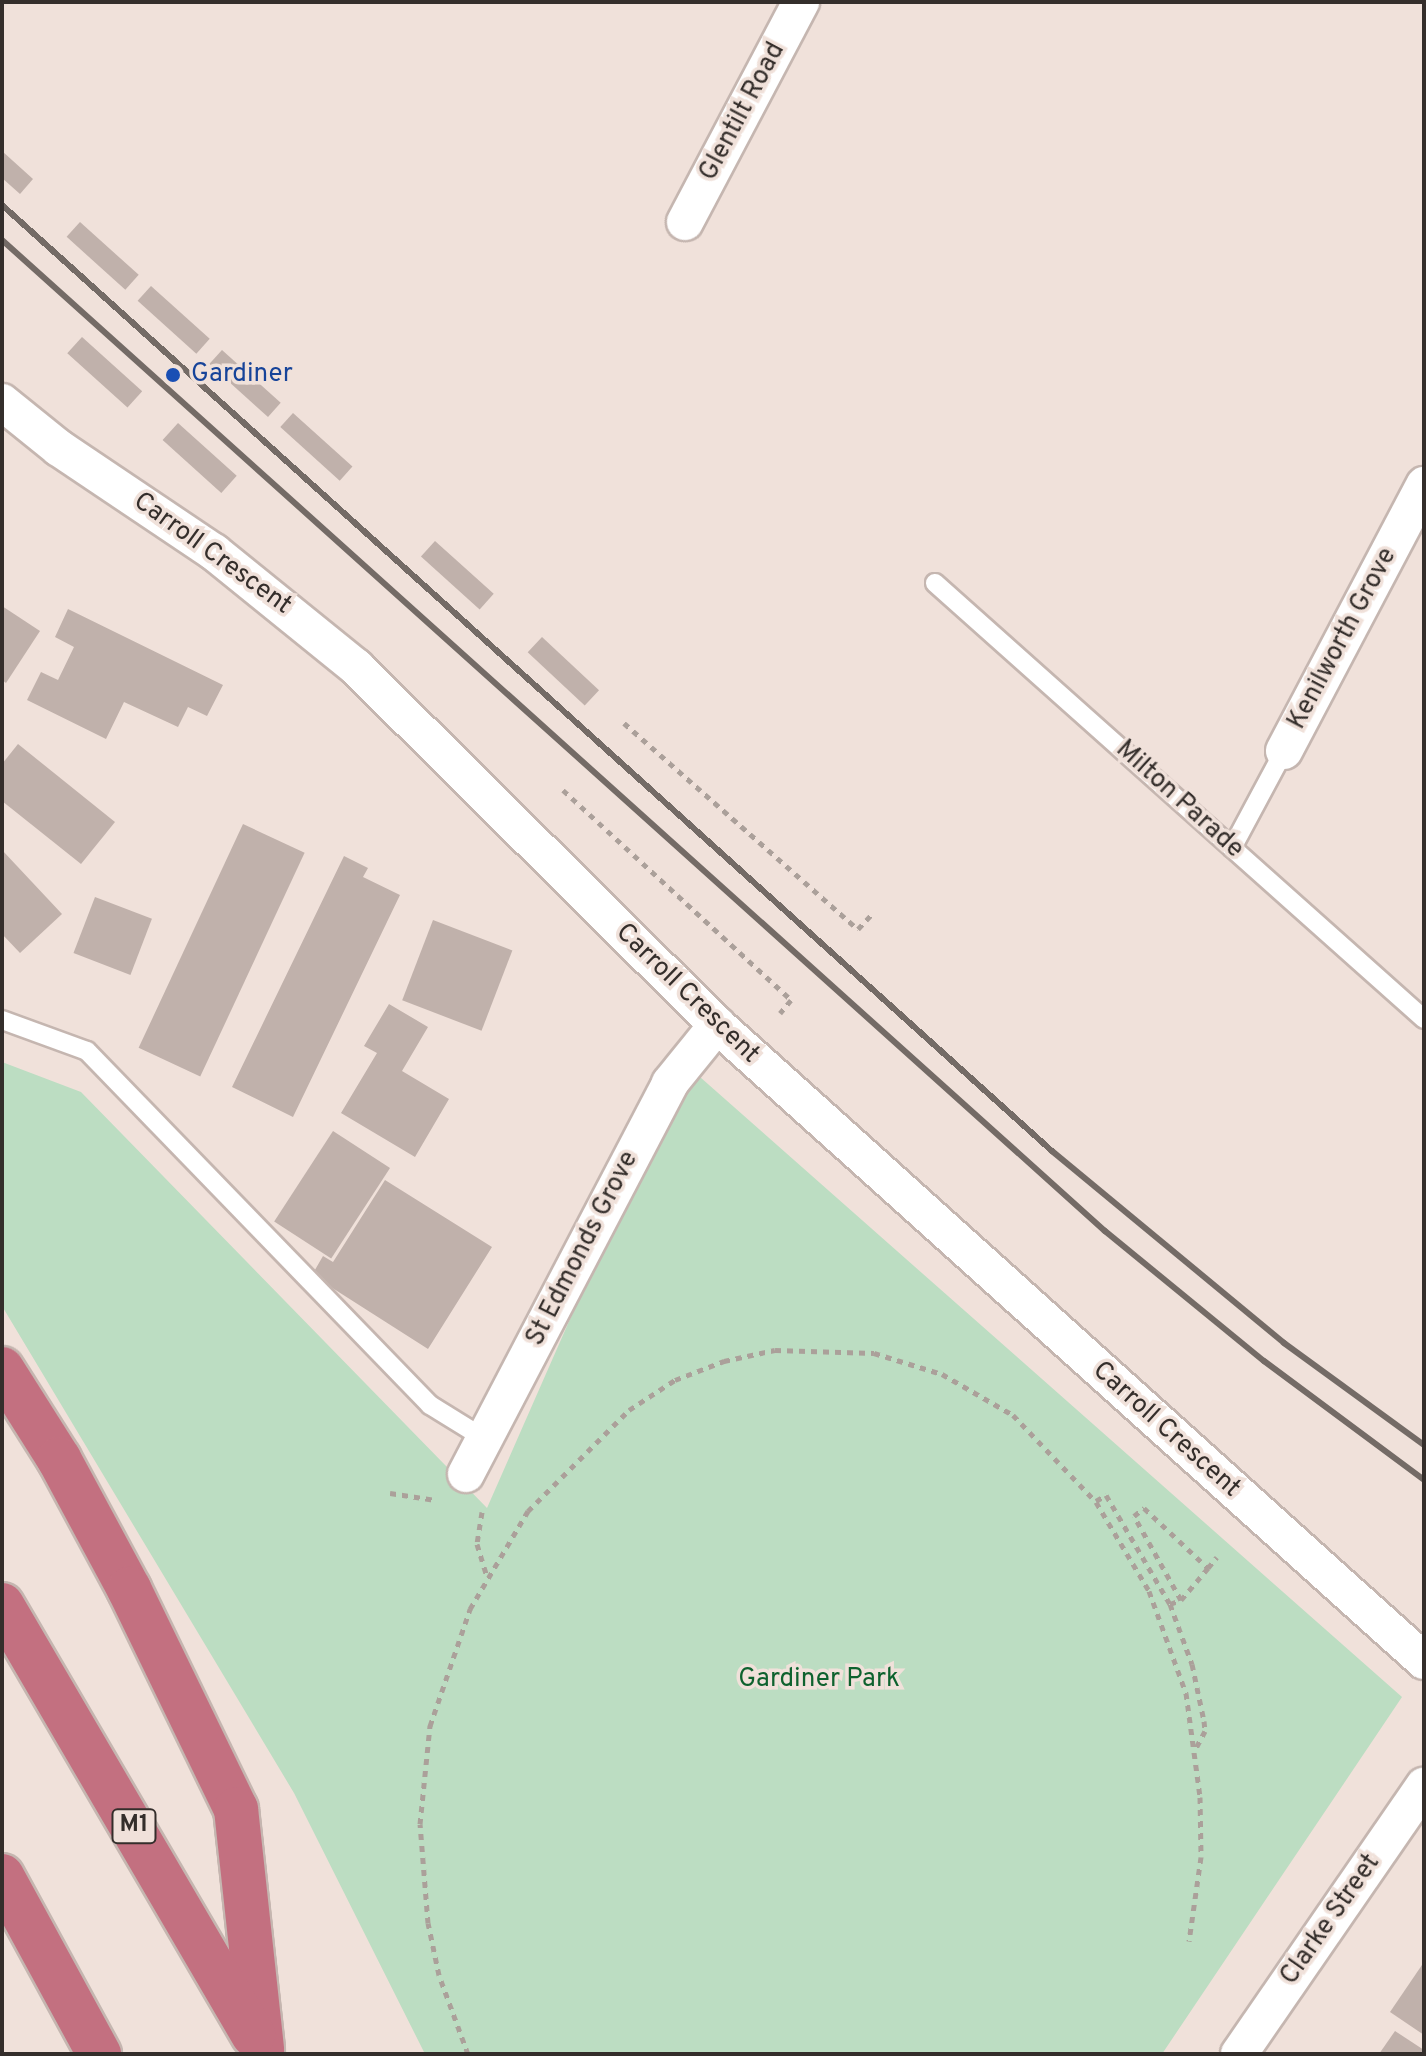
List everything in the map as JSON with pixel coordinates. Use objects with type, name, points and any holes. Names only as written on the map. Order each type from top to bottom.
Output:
[{"type":"highway","points":[[2,1369],[59,1459],[129,1589],[236,1809],[263,2052]]},
{"type":"highway","name":"M1","points":[[2,1605],[263,2052]]},
{"type":"highway","points":[[2,1876],[99,2054]]},
{"type":"street","name":"Glentilt Road","points":[[685,222],[801,2]]},
{"type":"street","name":"Carroll Crescent","points":[[2,402],[294,613],[431,738],[717,1025],[1361,1601],[1424,1661]]},
{"type":"street","name":"Kenilworth Grove","points":[[1284,751],[1424,485]]},
{"type":"street","name":"St Edmonds Grove","points":[[475,1489],[485,1439],[670,1083],[717,1025]]},
{"type":"street","name":"Carroll Crescent","points":[[1361,1601],[1424,1628]]},
{"type":"street","name":"Clarke Street","points":[[1239,2054],[1424,1786]]},
{"type":"lane","name":"Milton Parade","points":[[935,583],[1424,1019]]},
{"type":"lane","points":[[1232,848],[1284,751]]},
{"type":"lane","points":[[2,1020],[87,1051],[430,1405],[485,1439]]},
{"type":"path","points":[[624,723],[858,929],[871,915]]},
{"type":"path","points":[[563,790],[791,1000],[780,1013]]},
{"type":"path","points":[[468,2054],[439,1975],[428,1923],[420,1824],[423,1770],[442,1682],[487,1577],[528,1511],[629,1410],[675,1380],[724,1361],[775,1350],[874,1353],[942,1374],[1013,1415],[1096,1502],[1149,1591],[1171,1643],[1196,1749],[1201,1857],[1189,1941]]},
{"type":"path","points":[[475,1489],[477,1544],[487,1577]]},
{"type":"path","points":[[1096,1502],[1106,1495],[1170,1604],[1192,1664],[1204,1721],[1205,1731],[1196,1749]]},
{"type":"path","points":[[1181,1600],[1134,1516],[1144,1508],[1208,1568]]},
{"type":"path","points":[[1170,1604],[1181,1600],[1217,1557]]},
{"type":"green space","name":"Gardiner Park","points":[[2,1062],[81,1092],[487,1508],[683,1062],[1402,1697],[1162,2054],[425,2054],[294,1793],[2,1306]]},
{"type":"building","points":[[2,151],[33,179],[20,194],[2,178]]},
{"type":"building","points":[[80,222],[139,275],[125,290],[67,237]]},
{"type":"building","points":[[151,286],[210,339],[196,354],[138,301]]},
{"type":"building","points":[[82,337],[142,391],[127,408],[67,353]]},
{"type":"building","points":[[222,350],[281,403],[268,417],[209,364]]},
{"type":"building","points":[[293,413],[352,467],[340,481],[280,427]]},
{"type":"building","points":[[178,423],[237,476],[221,493],[163,440]]},
{"type":"building","points":[[435,541],[494,594],[480,609],[421,557]]},
{"type":"building","points":[[2,606],[40,631],[6,683],[2,680]]},
{"type":"building","points":[[68,609],[223,685],[207,716],[188,707],[178,727],[124,702],[106,739],[27,700],[41,672],[58,680],[74,647],[55,637]]},
{"type":"building","points":[[542,637],[599,690],[585,706],[528,652]]},
{"type":"building","points":[[18,744],[115,822],[81,864],[2,801],[2,764]]},
{"type":"building","points":[[243,824],[305,853],[200,1077],[139,1048]]},
{"type":"building","points":[[2,850],[62,914],[20,953],[2,934]]},
{"type":"building","points":[[344,856],[368,868],[363,877],[400,895],[293,1117],[232,1087]]},
{"type":"building","points":[[95,897],[152,919],[130,975],[73,953]]},
{"type":"building","points":[[433,920],[512,950],[482,1031],[402,1000]]},
{"type":"building","points":[[389,1004],[428,1027],[402,1071],[449,1099],[415,1157],[341,1113],[377,1053],[364,1046]]},
{"type":"building","points":[[333,1131],[390,1168],[331,1259],[274,1222]]},
{"type":"building","points":[[385,1180],[492,1247],[428,1349],[312,1275],[323,1256],[333,1262]]},
{"type":"building","points":[[1424,1962],[1424,2035],[1390,2012]]},
{"type":"building","points":[[1395,2031],[1424,2050],[1424,2054],[1379,2054]]},
{"type":"railway","points":[[2,205],[1052,1151],[1284,1343],[1424,1445]]},
{"type":"railway","points":[[2,240],[1105,1231],[1264,1361],[1424,1480]]},
{"type":"place","name":"Gardiner","points":[[173,375]]}]
